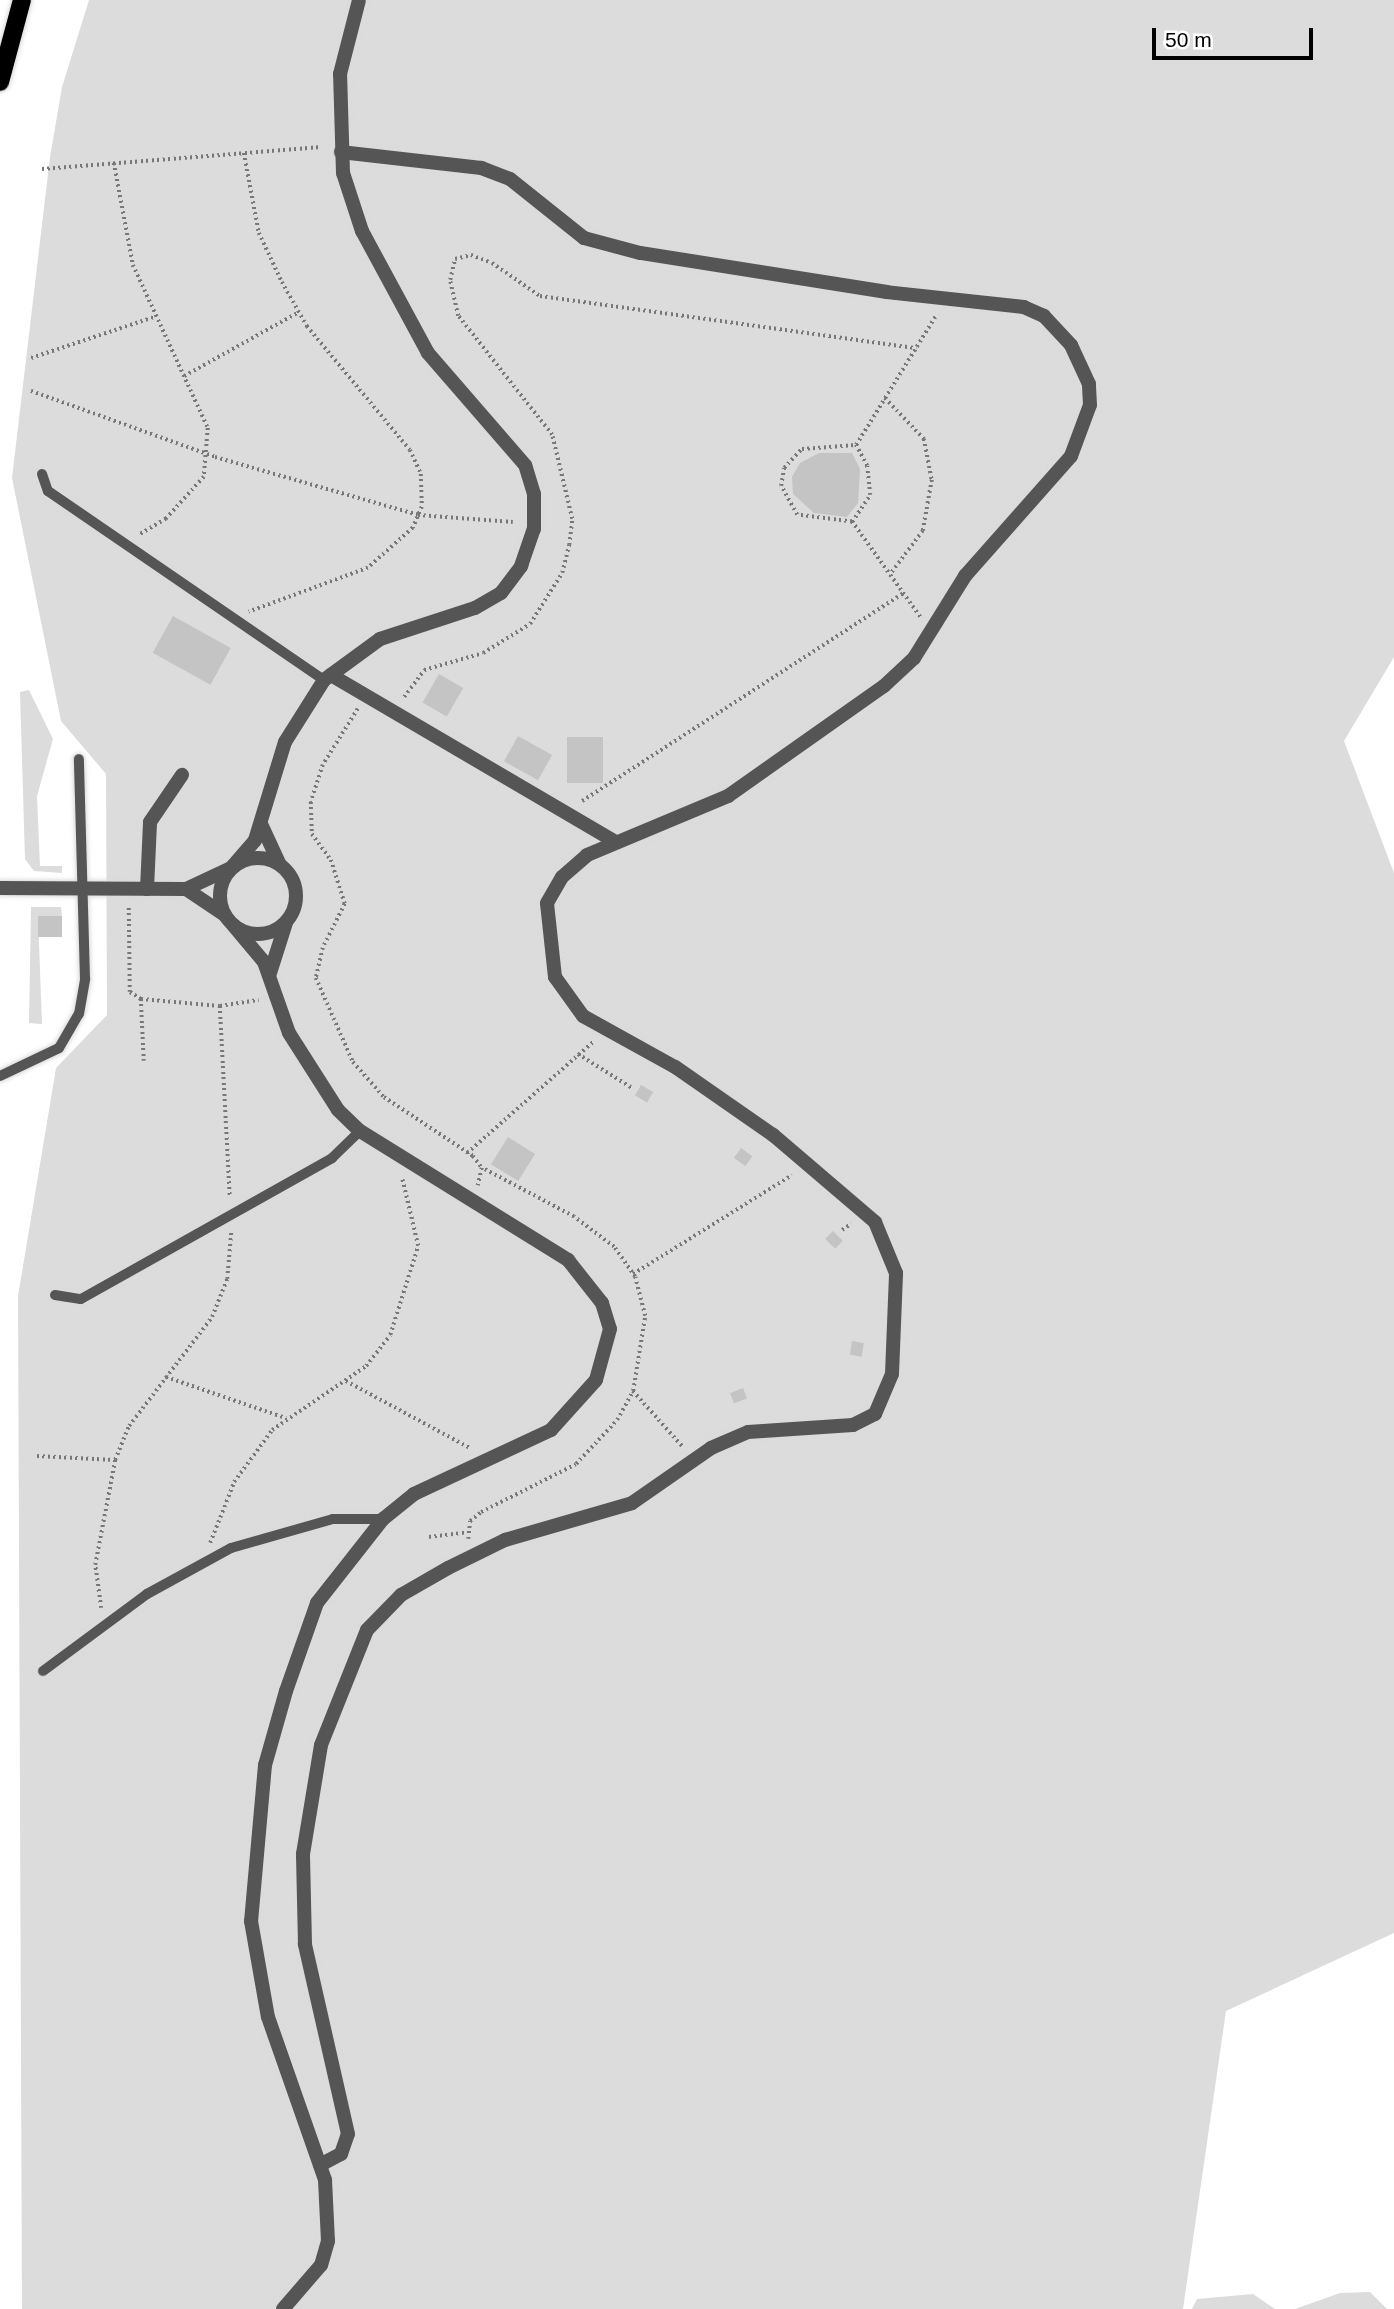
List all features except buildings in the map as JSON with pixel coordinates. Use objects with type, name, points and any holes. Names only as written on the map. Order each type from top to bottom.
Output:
[{"type":"main road","points":[[0,82],[22,0]]},
{"type":"street","points":[[283,2309],[321,2265],[328,2241],[320,2165],[268,2017],[251,1921],[254,1845],[265,1765],[317,1603],[383,1519],[434,1484],[551,1430],[596,1380],[610,1329],[602,1303],[568,1260],[360,1131],[315,1079],[289,1033],[270,978],[229,920],[220,891],[261,824],[285,742],[328,677],[380,639],[475,608],[501,593],[521,566],[534,529],[534,494],[525,464],[428,353],[394,296],[362,231],[341,152],[340,74],[359,0]]},
{"type":"street","points":[[320,2165],[341,2154],[348,2134],[305,1944],[303,1854],[321,1745],[367,1630],[401,1595],[449,1568],[505,1540],[632,1503],[711,1448],[748,1432],[853,1425],[875,1414],[892,1374],[896,1273],[875,1222],[773,1135],[675,1067],[583,1016],[555,976],[547,904],[562,877],[616,842],[747,784],[842,721],[914,658],[965,576],[1071,456],[1090,405],[1081,363],[1059,331],[1024,307],[887,292],[640,253],[584,238],[510,179],[481,168],[341,152]]},
{"type":"street","points":[[328,677],[397,713],[616,842]]},
{"type":"street","points":[[147,889],[150,822],[182,775]]},
{"type":"street","points":[[261,824],[279,863],[294,884],[289,919],[270,978]]},
{"type":"street","points":[[0,888],[186,889],[254,858],[279,863]]},
{"type":"street","points":[[186,889],[229,920],[256,934],[289,919]]},
{"type":"lane","points":[[42,474],[48,491],[233,617],[328,677]]},
{"type":"lane","points":[[0,1076],[59,1048],[79,1014],[82,888],[79,759]]},
{"type":"lane","points":[[55,1295],[81,1299],[332,1158],[360,1131]]},
{"type":"lane","points":[[43,1671],[104,1624],[208,1560],[333,1519],[383,1519]]},
{"type":"path","points":[[42,169],[321,147]]},
{"type":"path","points":[[233,617],[342,583],[397,545],[418,515],[421,474],[411,450],[297,313],[258,233],[244,153]]},
{"type":"path","points":[[114,163],[133,265],[154,317],[208,428],[210,456],[189,499],[124,543]]},
{"type":"path","points":[[397,713],[424,670],[483,653],[530,624],[562,573],[569,545],[572,519],[552,435],[458,316],[450,279],[455,259],[471,255],[492,263],[540,296],[916,348]]},
{"type":"path","points":[[856,445],[940,310]]},
{"type":"path","points":[[184,376],[297,313]]},
{"type":"path","points":[[31,358],[154,317]]},
{"type":"path","points":[[31,391],[210,456],[418,515],[513,522]]},
{"type":"path","points":[[885,398],[924,439],[932,480],[923,531],[890,575]]},
{"type":"path","points":[[852,522],[870,495],[867,466],[856,445]]},
{"type":"path","points":[[856,445],[802,449],[784,468],[781,486],[797,515],[852,522],[923,621]]},
{"type":"path","points":[[565,812],[903,593]]},
{"type":"path","points":[[367,696],[323,765],[311,802],[312,834],[331,860],[345,904],[323,948],[316,978],[353,1062],[384,1097],[467,1153],[482,1168],[574,1217],[614,1247],[633,1274],[645,1316],[634,1391],[576,1464],[481,1512],[467,1532],[429,1537]]},
{"type":"path","points":[[129,908],[130,992],[141,999],[220,1006],[259,1000]]},
{"type":"path","points":[[141,999],[144,1061]]},
{"type":"path","points":[[104,1624],[95,1565],[115,1461],[129,1426],[217,1304],[227,1279],[232,1214],[220,1006]]},
{"type":"path","points":[[467,1153],[596,1038]]},
{"type":"path","points":[[578,1054],[632,1087]]},
{"type":"path","points":[[478,1186],[482,1168]]},
{"type":"path","points":[[633,1274],[798,1171]]},
{"type":"path","points":[[208,1560],[219,1510],[234,1482],[286,1418],[345,1381],[382,1351],[414,1272],[412,1203],[401,1177]]},
{"type":"path","points":[[165,1377],[286,1418]]},
{"type":"path","points":[[345,1381],[470,1448]]},
{"type":"path","points":[[634,1391],[686,1451]]},
{"type":"path","points":[[37,1455],[115,1461]]},
{"type":"path","points":[[467,1532],[469,1541]]},
{"type":"shaded area","points":[[89,0],[1394,0],[1394,657],[1344,741],[1394,873],[1394,1933],[1226,2011],[1183,2309],[22,2309],[18,1296],[56,1068],[107,1015],[106,774],[61,721],[12,478],[50,157],[62,87]]},
{"type":"shaded area","points":[[29,690],[53,739],[37,796],[40,866],[62,866],[62,873],[34,871],[25,859],[20,692]]},
{"type":"shaded area","points":[[31,907],[61,907],[62,916],[38,917],[42,1024],[29,1023]]},
{"type":"shaded area","points":[[1370,2292],[1387,2309],[1295,2309],[1340,2293]]},
{"type":"shaded area","points":[[1253,2294],[1275,2309],[1192,2309],[1197,2299]]}]
